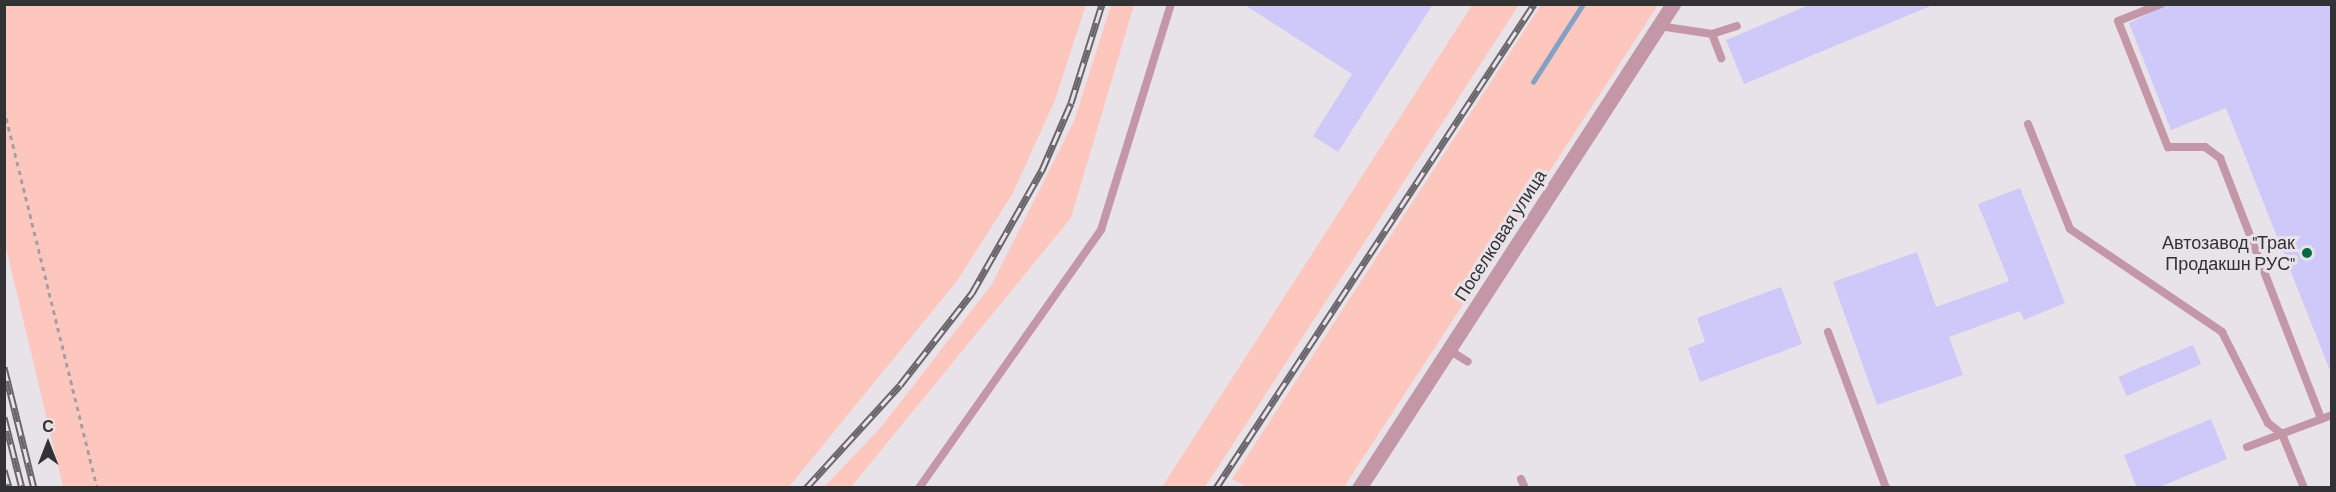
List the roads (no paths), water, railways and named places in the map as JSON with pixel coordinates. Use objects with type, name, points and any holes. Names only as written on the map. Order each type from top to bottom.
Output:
[{"type":"street","name":"Поселковая улица","points":[[1359,488],[1673,4]]},
{"type":"lane","points":[[919,488],[1101,230],[1171,4]]},
{"type":"lane","points":[[2161,4],[2118,21],[2168,147],[2205,147],[2220,158],[2321,419]]},
{"type":"lane","points":[[1659,26],[1712,34],[1737,26]]},
{"type":"lane","points":[[1712,34],[1721,58]]},
{"type":"lane","points":[[2028,124],[2070,229],[2222,332],[2268,423],[2282,434],[2304,488]]},
{"type":"lane","points":[[1828,332],[1887,488]]},
{"type":"lane","points":[[1449,350],[1468,362]]},
{"type":"lane","points":[[2247,447],[2331,415]]},
{"type":"lane","points":[[1521,479],[1525,488]]},
{"type":"waterway","points":[[1533,82],[1583,4]]},
{"type":"railway","points":[[806,488],[900,385],[972,293],[1042,170],[1071,103],[1102,4]]},
{"type":"railway","points":[[1216,488],[1534,4]]},
{"type":"railway","points":[[4,367],[34,488]]},
{"type":"railway","points":[[4,417],[22,488]]},
{"type":"railway","points":[[4,470],[9,488]]},
{"type":"place","name":"Автозавод \"Трак Продакшн РУС\"","points":[[2307,253]]}]
